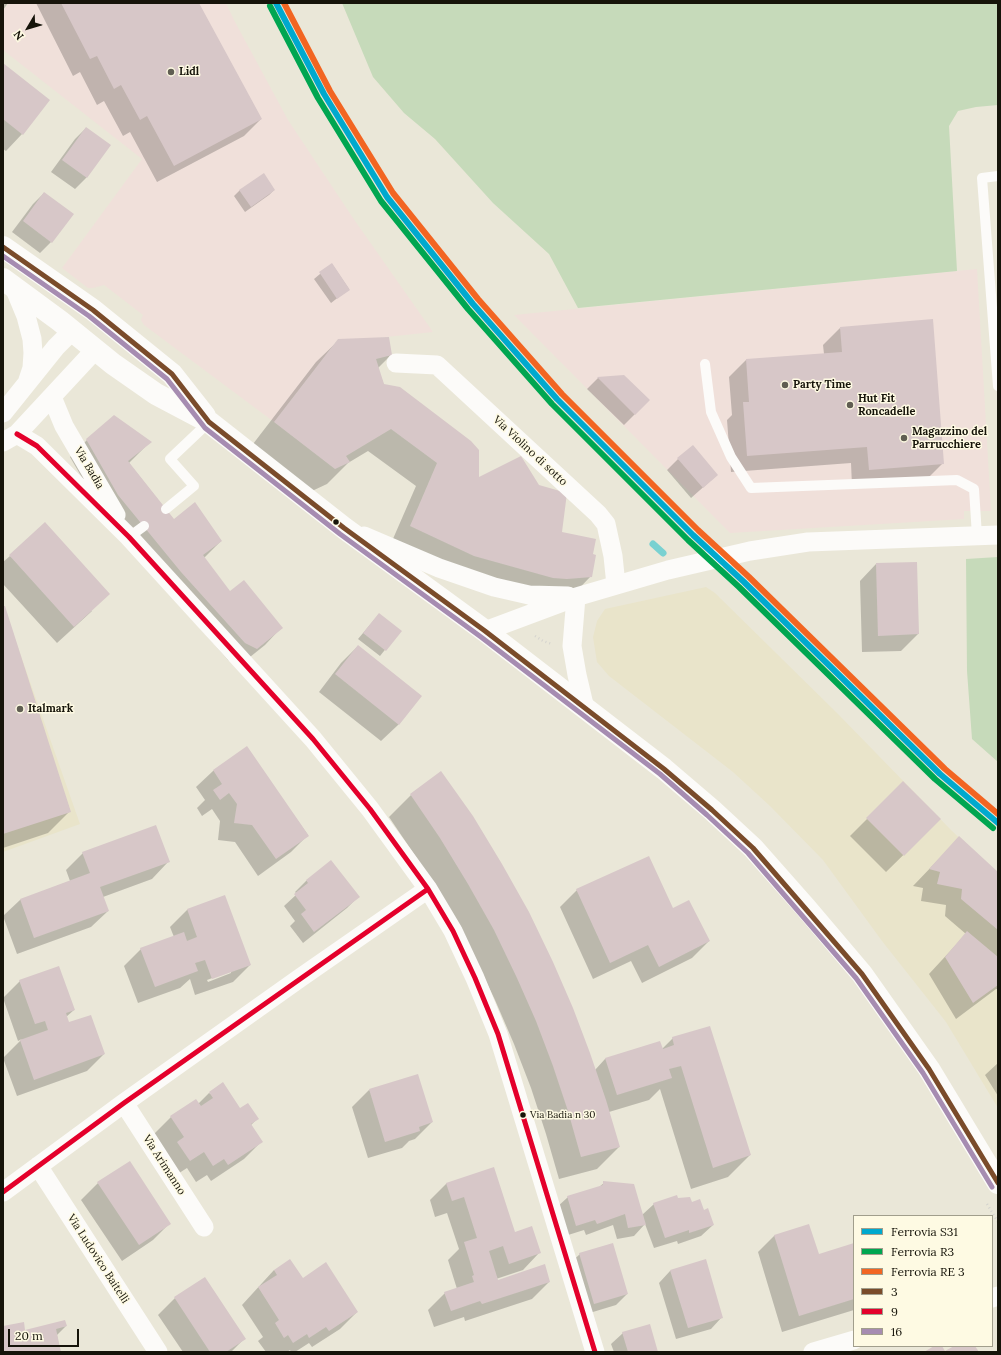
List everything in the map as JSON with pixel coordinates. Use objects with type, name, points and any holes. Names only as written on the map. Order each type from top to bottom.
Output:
[{"type":"main road","points":[[3,247],[93,310],[172,374],[209,422]]},
{"type":"main road","points":[[8,283],[95,350],[156,394],[209,422],[344,528],[485,631],[664,769],[712,810],[753,848],[862,974],[929,1069],[998,1183]]},
{"type":"main road","points":[[72,331],[93,310]]},
{"type":"main road","points":[[95,350],[115,328]]},
{"type":"street","points":[[8,283],[26,316],[32,339],[32,361],[28,382]]},
{"type":"street","points":[[3,413],[56,347],[72,331]]},
{"type":"street","points":[[10,438],[52,397],[95,350]]},
{"type":"street","name":"Via Violino di sotto","points":[[396,363],[437,365],[598,514],[606,524],[616,585]]},
{"type":"street","name":"Via Badia","points":[[52,397],[64,426],[137,531],[313,739],[370,809],[428,889],[453,931],[475,978],[498,1034],[595,1352]]},
{"type":"street","name":"Via Badia","points":[[10,438],[37,446],[137,531]]},
{"type":"street","points":[[344,528],[439,568],[494,587],[529,594],[576,597]]},
{"type":"street","points":[[485,631],[576,597],[668,570],[735,554],[808,542],[998,536]]},
{"type":"street","points":[[576,597],[572,646],[585,709]]},
{"type":"street","points":[[3,1192],[124,1103],[428,889]]},
{"type":"street","name":"Via Arimanno","points":[[124,1103],[204,1227]]},
{"type":"street","name":"Via Ludovico Baitelli","points":[[38,1166],[158,1352]]},
{"type":"street","points":[[813,1352],[853,1340]]},
{"type":"lane","points":[[998,176],[982,178],[998,386]]},
{"type":"lane","points":[[705,364],[711,412],[731,457],[751,488],[957,480],[974,489],[977,536]]},
{"type":"lane","points":[[166,509],[194,486],[170,459],[209,422]]},
{"type":"path","points":[[530,632],[543,641],[558,646]]},
{"type":"path","points":[[986,1202],[998,1222]]},
{"type":"shaded area","points":[[9,3],[226,3],[288,120],[353,218],[433,332],[367,339],[338,339],[274,422],[144,325],[141,320],[143,315],[104,285],[88,288],[62,268],[142,159],[3,50],[3,11]]},
{"type":"shaded area","points":[[977,269],[991,511],[964,511],[964,519],[730,533],[514,315]]},
{"type":"shaded area","points":[[706,587],[715,593],[838,714],[951,830],[998,875],[998,1108],[946,1022],[882,941],[823,860],[770,806],[733,772],[609,676],[597,662],[593,637],[597,621],[605,609]]},
{"type":"shaded area","name":"Italmark","points":[[3,605],[80,824],[3,852]]},
{"type":"green space","points":[[342,3],[998,3],[998,105],[976,107],[958,111],[949,126],[957,271],[578,308],[549,254],[493,203],[435,139],[404,113],[373,77]]},
{"type":"green space","points":[[998,557],[998,762],[972,739],[967,671],[966,559]]},
{"type":"building","name":"Lidl","points":[[61,3],[199,3],[262,119],[174,166],[147,116],[140,120],[121,85],[114,89],[97,56],[90,59]]},
{"type":"building","points":[[3,63],[50,100],[23,135],[3,119]]},
{"type":"building","points":[[86,127],[111,145],[87,178],[62,160]]},
{"type":"building","points":[[264,173],[275,190],[251,207],[239,190]]},
{"type":"building","points":[[44,192],[74,214],[52,243],[23,221]]},
{"type":"building","points":[[332,263],[350,290],[337,299],[319,272]]},
{"type":"building","points":[[933,319],[944,464],[869,470],[867,447],[747,456],[743,402],[749,402],[746,359],[842,352],[840,327]]},
{"type":"building","points":[[389,337],[392,355],[376,359],[384,384],[400,387],[471,441],[479,450],[479,477],[521,456],[539,485],[567,493],[562,532],[596,539],[593,554],[596,555],[592,577],[567,579],[553,578],[474,556],[410,526],[437,463],[391,429],[346,456],[350,462],[335,469],[274,422],[338,339]]},
{"type":"building","points":[[624,375],[650,400],[635,415],[597,377]]},
{"type":"building","points":[[114,415],[152,442],[128,461],[174,519],[195,502],[222,541],[203,555],[230,591],[244,580],[283,628],[257,649],[245,643],[181,572],[118,495],[86,439]]},
{"type":"building","points":[[693,445],[718,475],[703,488],[677,458]]},
{"type":"building","points":[[45,522],[110,594],[74,627],[9,555]]},
{"type":"building","points":[[917,562],[919,634],[878,636],[876,563]]},
{"type":"building","name":"Italmark","points":[[3,606],[5,606],[71,812],[3,834]]},
{"type":"building","points":[[379,613],[402,631],[386,651],[363,633]]},
{"type":"building","points":[[358,645],[422,696],[399,725],[335,674]]},
{"type":"building","points":[[247,746],[309,836],[276,859],[252,825],[234,823],[237,804],[229,793],[220,800],[213,790],[222,784],[213,770]]},
{"type":"building","points":[[441,771],[473,816],[502,864],[529,912],[553,962],[573,1008],[590,1053],[620,1147],[581,1157],[553,1066],[536,1021],[517,978],[494,930],[468,884],[440,838],[410,794]]},
{"type":"building","points":[[903,781],[941,819],[904,856],[866,818]]},
{"type":"building","points":[[156,825],[170,862],[100,887],[109,911],[34,938],[20,899],[90,873],[82,852]]},
{"type":"building","points":[[959,836],[998,872],[998,930],[961,899],[962,889],[937,884],[940,872],[929,869]]},
{"type":"building","points":[[649,856],[673,908],[689,900],[710,941],[659,967],[648,945],[610,963],[576,889]]},
{"type":"building","points":[[331,860],[360,897],[314,932],[301,914],[306,910],[294,894],[308,883],[306,880]]},
{"type":"building","points":[[225,895],[251,965],[212,979],[205,960],[195,963],[198,971],[155,987],[140,948],[184,932],[187,941],[197,937],[187,909]]},
{"type":"building","points":[[967,931],[998,957],[998,985],[973,1003],[945,957]]},
{"type":"building","points":[[59,966],[75,1010],[66,1013],[69,1022],[91,1015],[105,1054],[34,1080],[20,1040],[48,1030],[45,1021],[35,1024],[19,980]]},
{"type":"building","points":[[710,1026],[751,1155],[713,1168],[681,1066],[669,1069],[672,1078],[617,1095],[605,1058],[660,1041],[663,1049],[674,1045],[672,1037]]},
{"type":"building","points":[[418,1074],[433,1122],[419,1127],[420,1131],[385,1142],[369,1089]]},
{"type":"building","points":[[223,1082],[240,1108],[248,1103],[259,1119],[251,1124],[263,1142],[228,1165],[224,1159],[213,1166],[204,1152],[190,1161],[177,1142],[184,1137],[170,1116],[196,1099],[201,1106],[213,1098],[209,1092]]},
{"type":"building","points":[[130,1161],[171,1224],[139,1245],[97,1182]]},
{"type":"building","points":[[494,1167],[515,1232],[532,1226],[541,1253],[509,1264],[503,1246],[489,1251],[498,1280],[545,1264],[550,1282],[482,1304],[480,1301],[451,1311],[444,1292],[474,1282],[472,1276],[474,1275],[464,1242],[477,1238],[464,1197],[452,1201],[446,1183]]},
{"type":"building","points":[[603,1181],[634,1184],[646,1225],[628,1228],[625,1214],[597,1224],[595,1220],[576,1226],[567,1196],[603,1185]]},
{"type":"building","points":[[677,1195],[678,1198],[690,1197],[692,1202],[700,1199],[704,1210],[708,1208],[714,1225],[689,1233],[689,1230],[665,1238],[653,1203]]},
{"type":"building","points":[[809,1224],[819,1254],[853,1243],[853,1299],[799,1316],[774,1235]]},
{"type":"building","points":[[613,1243],[628,1294],[594,1304],[579,1253]]},
{"type":"building","points":[[290,1259],[303,1278],[326,1262],[358,1312],[329,1331],[326,1327],[309,1338],[307,1334],[293,1343],[288,1335],[284,1338],[275,1323],[279,1320],[258,1287],[277,1275],[274,1270]]},
{"type":"building","points":[[706,1259],[723,1318],[688,1328],[670,1270]]},
{"type":"building","points":[[205,1277],[246,1339],[226,1352],[210,1352],[174,1297]]},
{"type":"building","points":[[65,1320],[67,1326],[56,1329],[61,1352],[3,1352],[3,1326],[24,1322],[25,1330]]},
{"type":"building","points":[[650,1324],[658,1352],[628,1352],[622,1332]]},
{"type":"building","points":[[932,1347],[943,1347],[945,1351],[952,1347],[976,1347],[979,1352],[924,1352]]},
{"type":"waterway","points":[[653,544],[663,553]]},
{"type":"rail line","name":"S31","points":[[276,3],[324,94],[387,197],[473,304],[557,399],[693,535],[744,582],[940,774],[998,823]]},
{"type":"rail line","name":"R3","points":[[270,6],[318,98],[381,201],[468,309],[552,404],[688,540],[739,587],[935,779],[993,828]]},
{"type":"transit line","points":[[284,3],[330,91],[393,193],[478,299],[562,394],[698,530],[749,577],[945,769],[998,814]]},
{"type":"transit line","name":"3","points":[[3,247],[93,310],[172,374],[209,422],[344,528],[485,631],[664,769],[712,810],[753,848],[862,974],[929,1069],[998,1183]]},
{"type":"transit line","name":"16","points":[[3,256],[89,316],[167,379],[205,428],[340,534],[481,637],[660,774],[748,853],[856,978],[923,1073],[992,1187]]},
{"type":"transit line","name":"9","points":[[17,434],[37,446],[129,537],[313,739],[370,809],[428,889],[453,931],[475,978],[498,1034],[595,1352]]},
{"type":"transit line","name":"9","points":[[3,1192],[124,1103],[428,889]]},
{"type":"place","name":"Lidl","points":[[171,72]]},
{"type":"place","name":"Party Time","points":[[785,385]]},
{"type":"place","name":"Hut Fit Roncadelle","points":[[850,405]]},
{"type":"place","name":"Magazzino del Parrucchiere","points":[[904,438]]},
{"type":"place","name":"Italmark","points":[[20,709]]},
{"type":"place","name":"Via Badia n 30","points":[[523,1115]]}]
